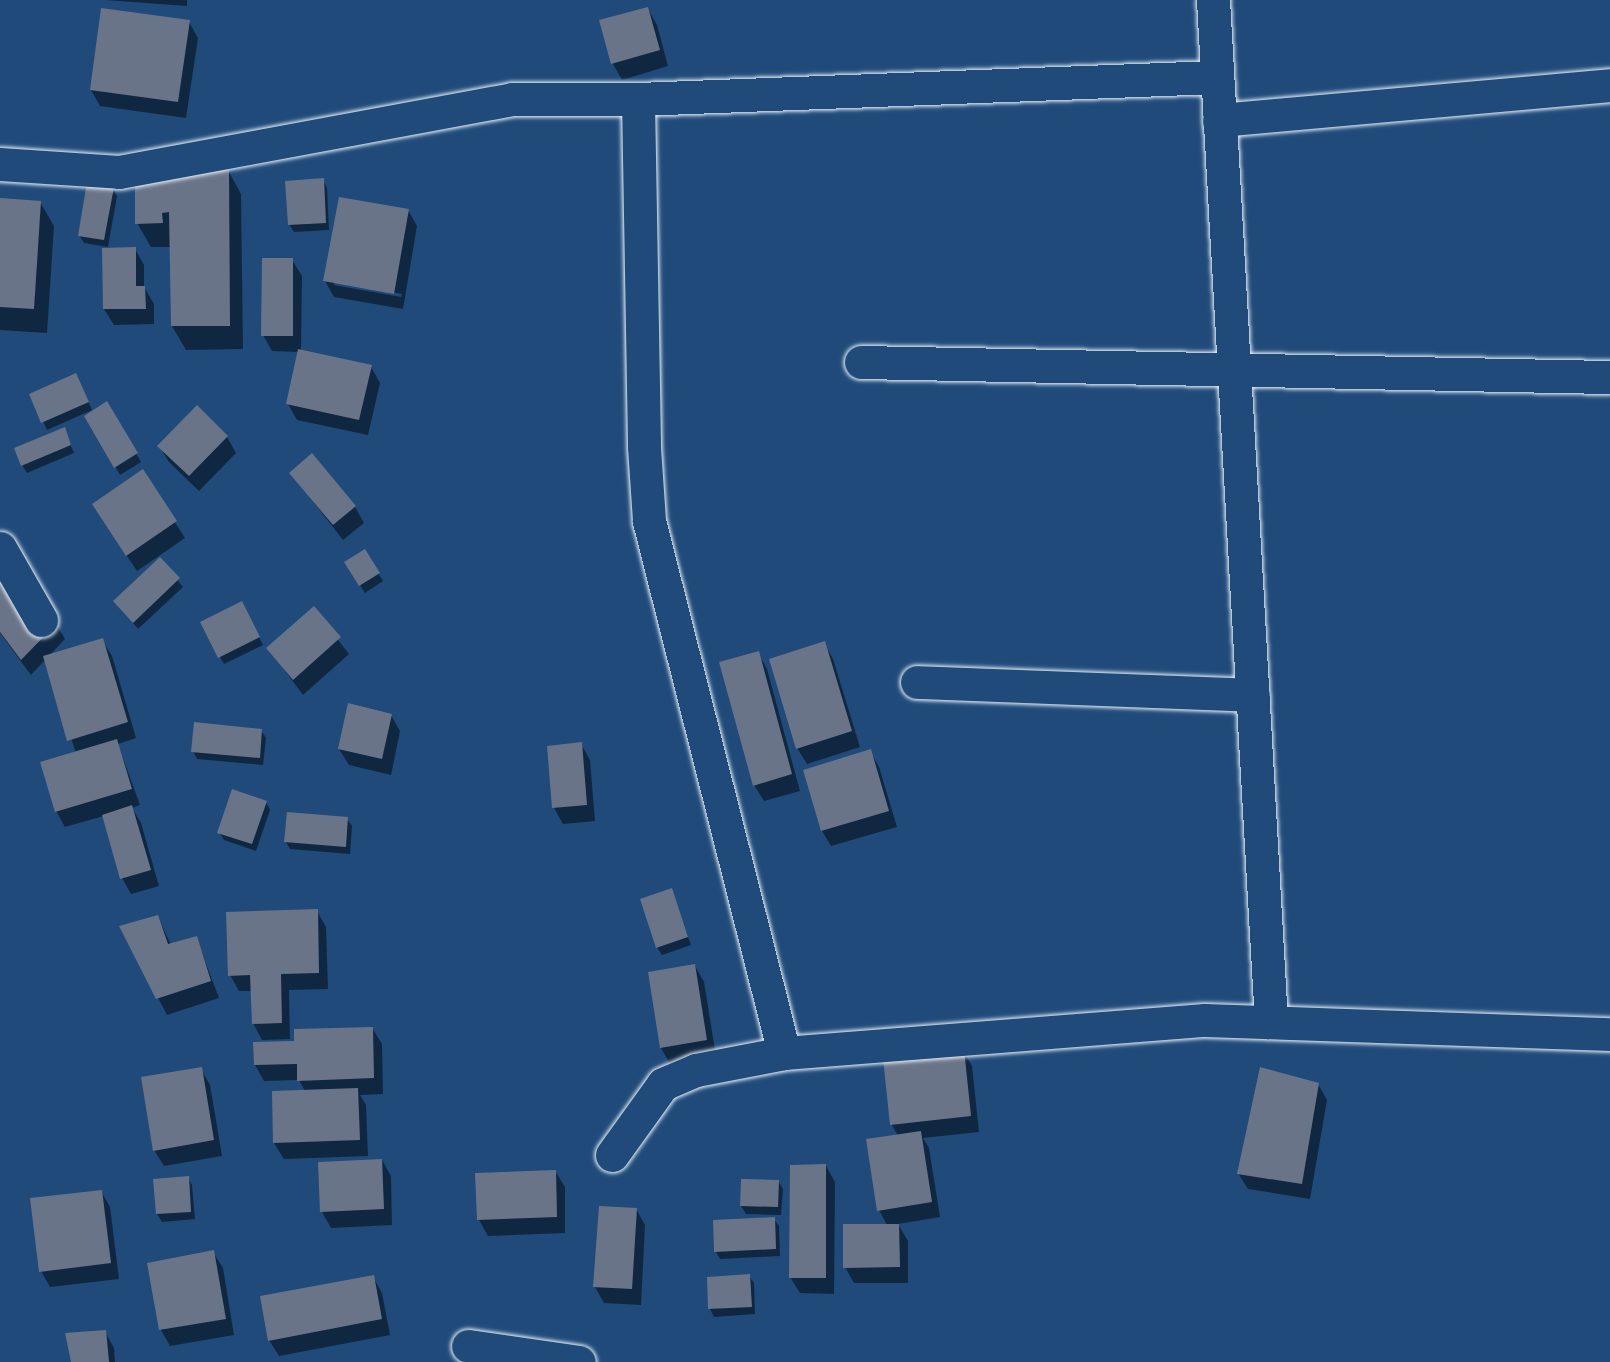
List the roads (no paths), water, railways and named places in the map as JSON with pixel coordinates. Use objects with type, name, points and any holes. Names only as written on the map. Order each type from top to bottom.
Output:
[{"type":"street","points":[[1213,0],[1271,1022]]},
{"type":"street","points":[[0,164],[119,172],[512,99],[638,99],[1217,77]]},
{"type":"street","points":[[1219,120],[1610,86]]},
{"type":"street","points":[[638,99],[644,447],[649,521],[784,1053]]},
{"type":"street","points":[[861,362],[1610,377]]},
{"type":"street","points":[[0,548],[41,620]]},
{"type":"street","points":[[917,682],[1253,695]]},
{"type":"street","points":[[612,1155],[663,1084],[696,1070],[784,1053],[1116,1025],[1205,1020],[1610,1034]]},
{"type":"street","points":[[468,1346],[579,1362]]}]
